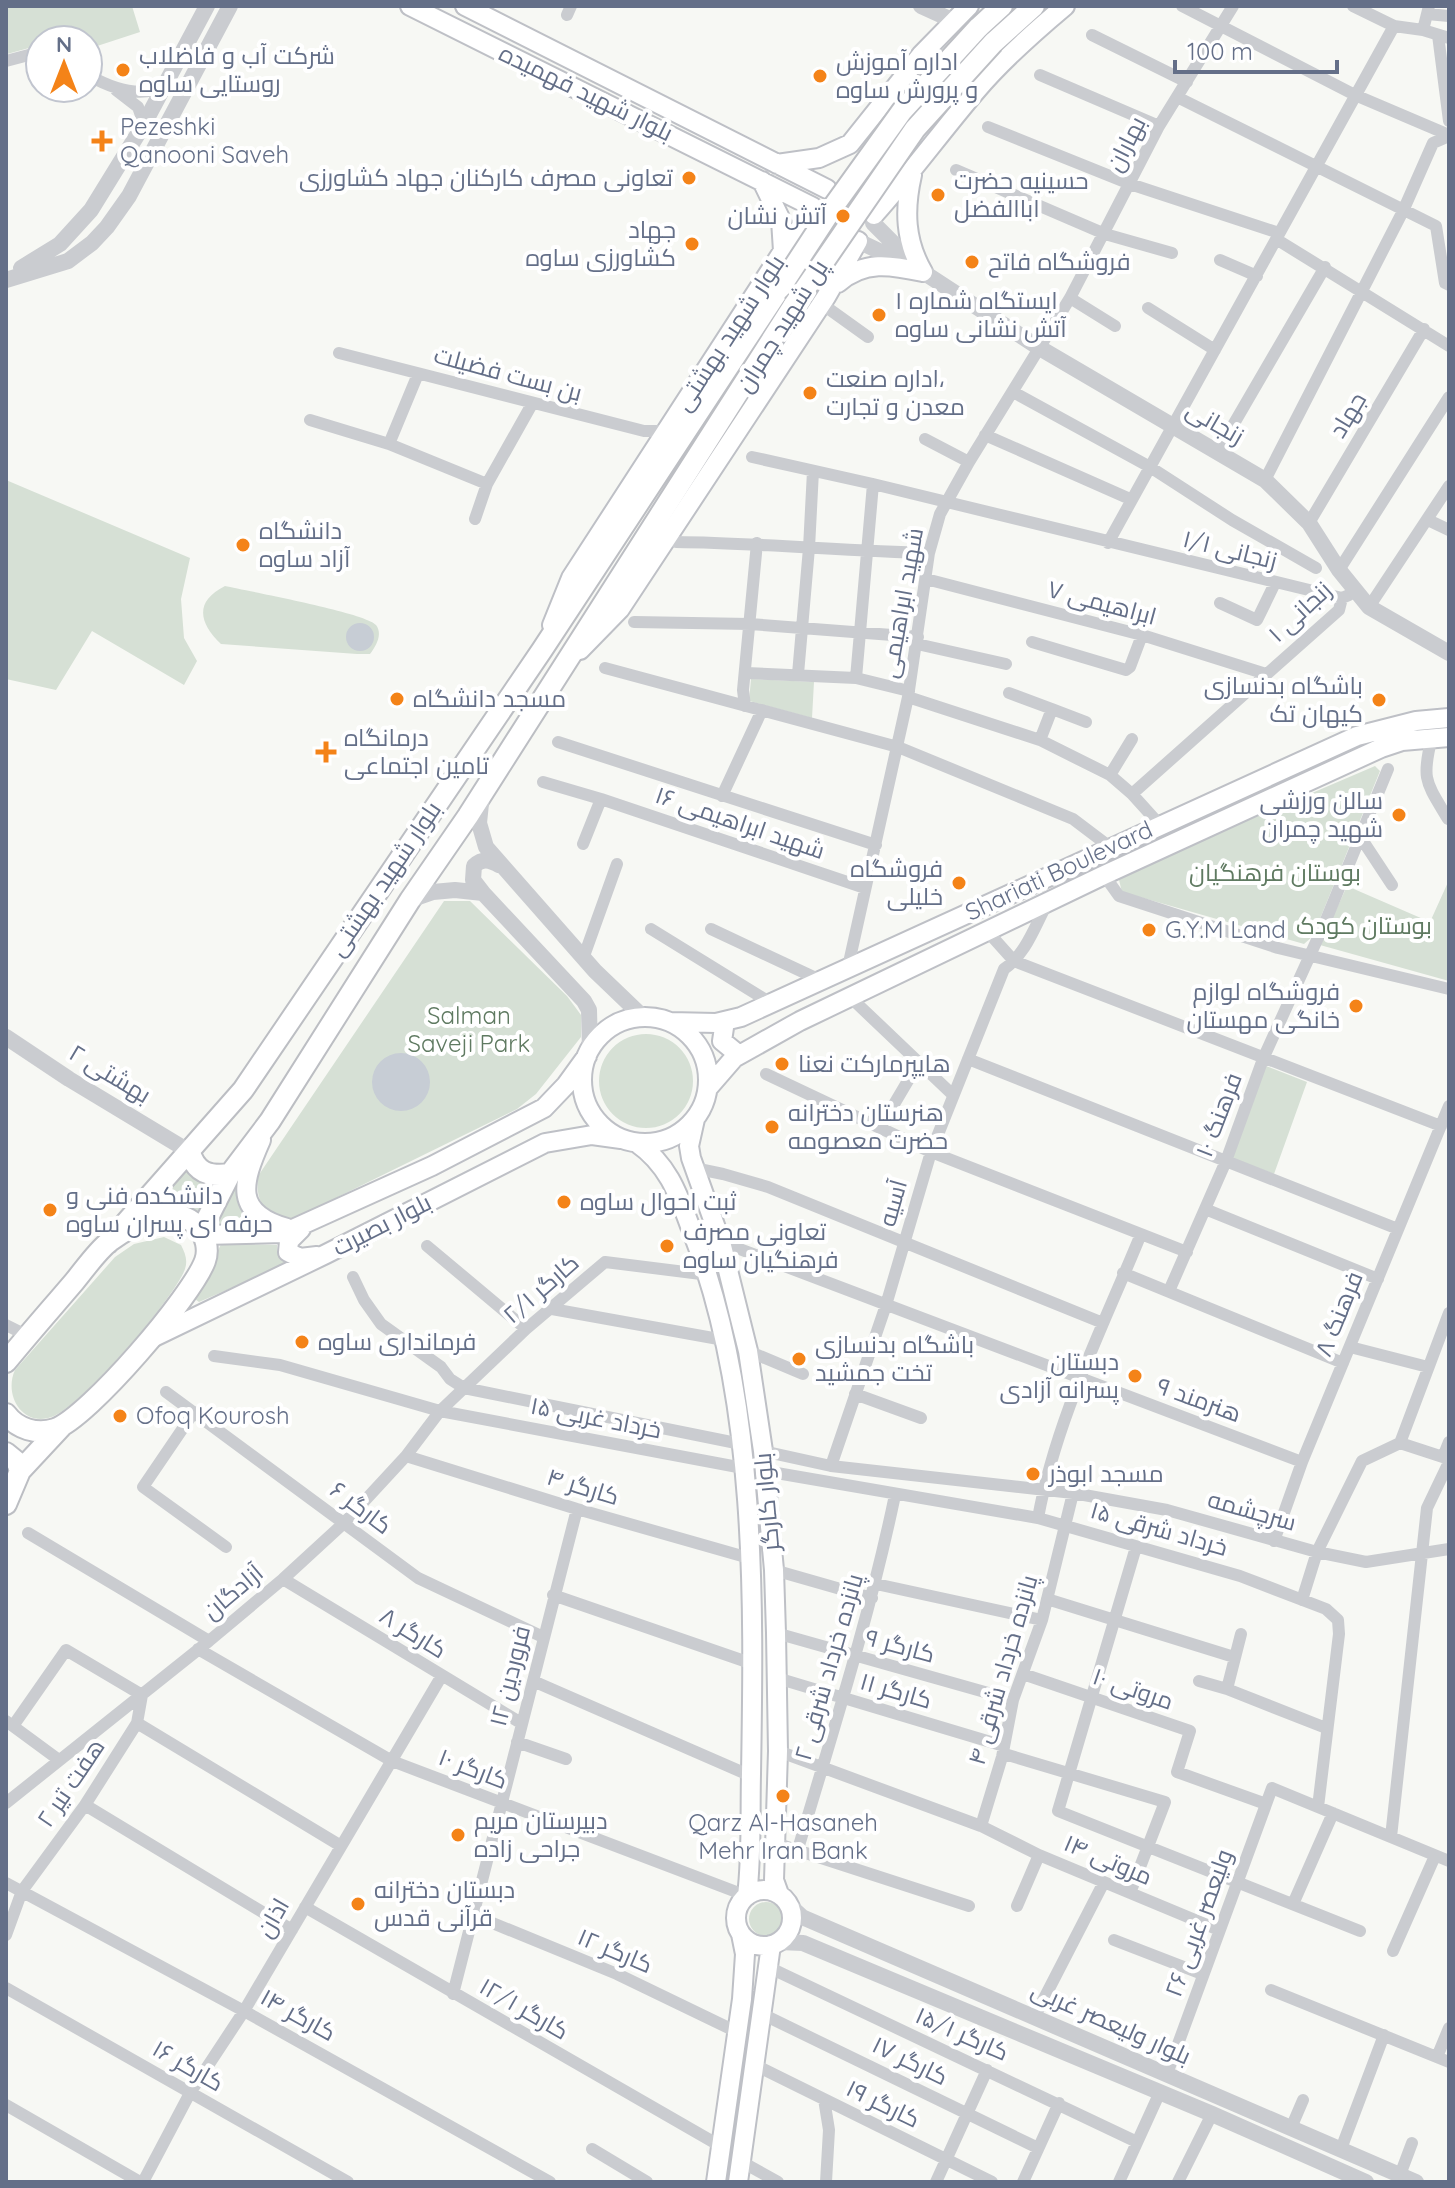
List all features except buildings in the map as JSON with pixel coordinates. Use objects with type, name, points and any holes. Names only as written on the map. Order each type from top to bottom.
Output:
[{"type":"main road","name":"بلوار شهید فهمیده","points":[[410,6],[813,209]]},
{"type":"main road","name":"بلوار شهید فهمیده","points":[[465,6],[827,189]]},
{"type":"main road","name":"پل شهید چمران","points":[[542,650],[833,207],[902,111],[1002,6]]},
{"type":"main road","name":"پل شهید چمران","points":[[562,670],[794,305],[915,129],[993,43],[1034,6]]},
{"type":"main road","points":[[873,219],[867,197],[858,189],[839,185],[827,189],[817,199],[813,209],[815,228],[826,241],[842,246],[866,235],[873,219],[978,88],[1065,6]]},
{"type":"main road","points":[[777,164],[819,158],[850,144],[921,55],[962,11]]},
{"type":"main road","points":[[850,144],[856,168],[872,179],[896,181],[912,172]]},
{"type":"main road","points":[[912,172],[907,232],[913,255],[923,272]]},
{"type":"main road","points":[[762,181],[781,220],[783,251],[803,244],[825,252],[833,262],[832,287]]},
{"type":"main road","name":"بلوار شهید بهشتی","points":[[6,1362],[18,1342],[243,1090],[542,650],[571,578],[813,209]]},
{"type":"main road","name":"بلوار شهید بهشتی","points":[[20,1471],[63,1425],[96,1399],[167,1319],[205,1262],[207,1253],[202,1233],[230,1174],[270,1121],[410,900],[562,670],[620,609],[822,304],[858,241]]},
{"type":"main road","points":[[832,287],[850,273],[870,266],[893,266],[923,272]]},
{"type":"main road","name":"Shariati Boulevard","points":[[670,1022],[716,1023],[741,1017],[1357,736],[1416,721],[1449,718]]},
{"type":"main road","name":"Shariati Boulevard","points":[[708,1088],[739,1055],[849,996],[1353,759],[1402,741],[1441,737]]},
{"type":"main road","points":[[643,1017],[670,1022],[692,1038],[702,1052],[708,1088],[704,1104],[682,1132],[665,1140],[629,1141],[595,1119],[585,1099],[582,1077],[588,1053],[607,1030],[630,1019],[643,1017]]},
{"type":"main road","points":[[725,1021],[722,1041],[739,1055]]},
{"type":"main road","name":"بلوار بصیرت","points":[[202,1233],[284,1233],[432,1166],[544,1108],[566,1085],[588,1053]]},
{"type":"main road","name":"بلوار کارگر","points":[[695,1119],[689,1146],[693,1166],[721,1242],[748,1351],[763,1451],[774,1570],[776,1633],[778,1751],[774,1880],[784,1900]]},
{"type":"main road","points":[[270,1121],[250,1166],[245,1187],[246,1199],[255,1214],[266,1222],[301,1226]]},
{"type":"main road","name":"بلوار بصیرت","points":[[150,1339],[545,1143],[592,1135],[629,1141]]},
{"type":"main road","name":"بلوار کارگر","points":[[629,1141],[654,1155],[666,1171],[709,1275],[724,1340],[741,1444],[753,1664],[752,1861],[747,1896]]},
{"type":"main road","points":[[190,1152],[196,1168],[204,1173],[230,1174]]},
{"type":"main road","points":[[666,1171],[670,1165],[684,1160],[693,1166]]},
{"type":"main road","points":[[108,1243],[148,1220],[166,1215],[184,1217],[202,1233]]},
{"type":"main road","points":[[301,1226],[289,1241],[288,1252],[305,1258],[326,1254]]},
{"type":"main road","points":[[6,1414],[17,1425],[35,1431],[63,1425]]},
{"type":"main road","points":[[6,1453],[17,1462],[20,1471],[6,1504]]},
{"type":"main road","points":[[716,2182],[745,1954],[736,1918],[747,1896],[763,1890],[784,1900],[792,1922],[785,1937],[775,1943],[754,1944],[741,1934]]},
{"type":"main road","points":[[738,2182],[768,1967],[775,1943]]},
{"type":"street","points":[[6,278],[47,255],[81,222],[107,187],[207,6]]},
{"type":"street","points":[[6,278],[68,261],[107,227],[129,196],[230,6]]},
{"type":"street","points":[[921,6],[962,11]]},
{"type":"street","points":[[1182,6],[1355,95],[1449,135]]},
{"type":"street","name":"بهاران","points":[[1038,347],[1070,298],[1159,126],[1233,6]]},
{"type":"street","points":[[1353,6],[1394,26],[1444,36],[1449,121]]},
{"type":"street","points":[[1423,30],[1428,10],[1449,16]]},
{"type":"street","points":[[1108,543],[1394,26]]},
{"type":"street","points":[[1092,35],[1187,82]]},
{"type":"street","points":[[1040,75],[1159,126]]},
{"type":"street","points":[[106,85],[144,92],[165,85]]},
{"type":"street","points":[[106,85],[138,107],[144,124]]},
{"type":"street","points":[[1177,97],[1436,226],[1445,283],[1449,285]]},
{"type":"street","points":[[988,127],[1130,184],[1278,236],[1449,346]]},
{"type":"street","points":[[1265,480],[1403,211],[1433,143],[1449,135]]},
{"type":"street","points":[[956,170],[1105,234],[1172,253]]},
{"type":"street","points":[[873,219],[923,272]]},
{"type":"street","points":[[858,241],[923,272]]},
{"type":"street","points":[[1220,260],[1257,276]]},
{"type":"street","points":[[1218,451],[1325,267]]},
{"type":"street","name":"زنجانی","points":[[923,272],[1038,347],[1265,480],[1309,523],[1339,570],[1349,596],[1449,653]]},
{"type":"street","points":[[1070,298],[1115,326]]},
{"type":"street","points":[[822,304],[868,337]]},
{"type":"street","points":[[1148,308],[1215,350]]},
{"type":"street","name":"جهاد","points":[[1309,523],[1424,329]]},
{"type":"street","name":"شهید ابراهیمی","points":[[848,967],[909,694],[929,553],[945,502],[1038,347]]},
{"type":"street","name":"بن بست فضیلت","points":[[339,353],[644,431],[666,431]]},
{"type":"street","points":[[389,444],[418,374]]},
{"type":"street","points":[[1013,392],[1150,467],[1232,520],[1316,568]]},
{"type":"street","points":[[1339,570],[1449,397]]},
{"type":"street","points":[[475,519],[487,484],[532,404]]},
{"type":"street","points":[[310,420],[389,444],[487,484]]},
{"type":"street","points":[[985,435],[1130,499]]},
{"type":"street","points":[[925,439],[969,462]]},
{"type":"street","name":"زنجانی ۱/۱","points":[[752,457],[1275,583],[1349,596]]},
{"type":"street","points":[[798,674],[813,471]]},
{"type":"street","points":[[856,678],[873,484]]},
{"type":"street","points":[[1369,607],[1449,486]]},
{"type":"street","points":[[1428,520],[1449,530]]},
{"type":"street","points":[[676,542],[757,543],[929,553]]},
{"type":"street","points":[[745,706],[757,543]]},
{"type":"street","name":"ابراهیمی ۷","points":[[926,579],[1142,635],[1266,674]]},
{"type":"street","points":[[1220,603],[1257,620],[1275,583]]},
{"type":"street","name":"زنجانی ۱","points":[[1132,794],[1339,610],[1349,596]]},
{"type":"street","points":[[634,622],[750,624],[860,632],[917,641],[1006,664]]},
{"type":"street","points":[[1032,642],[1126,670],[1142,635]]},
{"type":"street","points":[[605,668],[898,747],[1073,819],[1110,847]]},
{"type":"street","points":[[746,673],[856,678],[1040,740],[1110,775],[1160,825]]},
{"type":"street","points":[[1009,693],[1086,722]]},
{"type":"street","points":[[1040,740],[1052,709]]},
{"type":"street","points":[[722,796],[762,710]]},
{"type":"street","points":[[1441,737],[1425,767],[1426,783],[1448,819]]},
{"type":"street","points":[[1110,775],[1132,739]]},
{"type":"street","points":[[558,742],[876,845]]},
{"type":"street","name":"فرهنگ ۱۰","points":[[1169,1291],[1226,1161],[1263,1059],[1359,843],[1388,769]]},
{"type":"street","name":"شهید ابراهیمی ۱۶","points":[[543,782],[865,888]]},
{"type":"street","points":[[482,794],[479,823],[486,847],[595,971],[643,1017]]},
{"type":"street","points":[[583,844],[601,799]]},
{"type":"street","points":[[1359,843],[1365,844],[1392,885]]},
{"type":"street","points":[[499,865],[489,860],[480,861],[474,866],[473,880],[572,987],[589,1010],[588,1053]]},
{"type":"street","points":[[584,956],[617,864]]},
{"type":"street","points":[[1104,875],[1119,896],[1278,948],[1449,989]]},
{"type":"street","points":[[410,900],[433,892],[455,890],[483,893]]},
{"type":"street","name":"آسیه","points":[[831,1466],[886,1305],[931,1152],[1004,969],[1023,952],[1048,902]]},
{"type":"street","points":[[651,929],[771,1003]]},
{"type":"street","points":[[711,929],[820,980]]},
{"type":"street","points":[[855,932],[866,945],[882,953]]},
{"type":"street","points":[[988,932],[1014,961],[1441,1126]]},
{"type":"street","points":[[572,987],[581,991],[589,989],[596,979],[595,971]]},
{"type":"street","points":[[849,996],[953,1095]]},
{"type":"street","name":"بهشتی ۲","points":[[6,1037],[190,1152]]},
{"type":"street","points":[[968,1059],[1398,1229]]},
{"type":"street","points":[[880,1128],[919,1062]]},
{"type":"street","points":[[766,1074],[931,1152],[1187,1252]]},
{"type":"street","name":"فرهنگ ۸","points":[[1274,1541],[1302,1462],[1449,1106]]},
{"type":"street","points":[[693,1166],[768,1187],[1103,1323]]},
{"type":"street","points":[[1205,1209],[1378,1279]]},
{"type":"street","points":[[1038,1518],[1043,1488],[1080,1380],[1141,1234]]},
{"type":"street","name":"هنرمند ۹","points":[[721,1242],[1302,1462]]},
{"type":"street","points":[[427,1246],[526,1329]]},
{"type":"street","name":"کارگر ۲/۱","points":[[464,1388],[526,1329],[605,1262],[709,1275]]},
{"type":"street","points":[[1123,1273],[1343,1363]]},
{"type":"street","points":[[353,1277],[381,1324],[441,1367],[450,1379],[464,1388]]},
{"type":"street","points":[[552,1309],[724,1340]]},
{"type":"street","points":[[1400,1443],[1448,1315]]},
{"type":"street","points":[[6,1325],[18,1342]]},
{"type":"street","points":[[1350,1347],[1428,1367]]},
{"type":"street","points":[[748,1351],[803,1374]]},
{"type":"street","name":"۱۵ خرداد غربی","points":[[214,1356],[280,1365],[440,1411],[743,1468]]},
{"type":"street","name":"آزادگان","points":[[6,1803],[283,1579],[345,1522],[406,1456],[440,1411],[464,1388]]},
{"type":"street","name":"۱۵ خرداد غربی","points":[[464,1388],[741,1444]]},
{"type":"street","name":"کارگر ۶","points":[[166,1392],[418,1578],[543,1637]]},
{"type":"street","points":[[855,1394],[921,1418]]},
{"type":"street","points":[[194,1412],[143,1487],[226,1547]]},
{"type":"street","points":[[1391,1837],[1427,1508],[1447,1459],[1449,1442]]},
{"type":"street","points":[[1447,1459],[1400,1443],[1362,1461],[1317,1552],[1302,1600],[1326,1609],[1338,1620],[1339,1634],[1318,1807],[1449,1861]]},
{"type":"street","points":[[763,1451],[831,1466],[1043,1488]]},
{"type":"street","name":"کارگر ۴","points":[[406,1456],[749,1558]]},
{"type":"street","name":"۱۵ خرداد شرقی","points":[[765,1471],[895,1495],[1015,1512],[1240,1576],[1302,1600]]},
{"type":"street","name":"سرچشمه","points":[[1043,1488],[1167,1510],[1274,1541],[1366,1562],[1449,1549]]},
{"type":"street","name":"پانزده خرداد شرقی ۴","points":[[981,1826],[1003,1751],[1013,1700],[1042,1620],[1073,1493]]},
{"type":"street","name":"پانزده خرداد شرقی ۲","points":[[798,1849],[857,1657],[895,1495]]},
{"type":"street","name":"۱۲ فروردین","points":[[453,1994],[577,1509]]},
{"type":"street","name":"کارگر ۱۰","points":[[28,1533],[392,1761],[747,1896]]},
{"type":"street","points":[[1136,1547],[1058,1811],[1360,1931]]},
{"type":"street","points":[[774,1570],[1042,1620]]},
{"type":"street","name":"کارگر ۸","points":[[283,1579],[521,1723]]},
{"type":"street","points":[[553,1595],[753,1664]]},
{"type":"street","points":[[1047,1599],[1234,1657]]},
{"type":"street","name":"کارگر ۹","points":[[776,1633],[1013,1700]]},
{"type":"street","points":[[1227,1689],[1241,1634]]},
{"type":"street","points":[[59,1760],[10,1724],[66,1650],[142,1695]]},
{"type":"street","name":"مروتی ۱۰","points":[[1023,1674],[1190,1731],[1177,1772],[1266,1804]]},
{"type":"street","name":"اذان","points":[[142,2182],[190,2093],[244,2011],[441,1677]]},
{"type":"street","name":"کارگر ۱۱","points":[[777,1678],[1008,1755],[1165,1802],[1148,1846]]},
{"type":"street","points":[[533,1681],[751,1776]]},
{"type":"street","points":[[1199,1681],[1326,1728]]},
{"type":"street","name":"هفت تیر ۲","points":[[6,1935],[22,1891],[85,1805],[137,1723],[142,1695]]},
{"type":"street","points":[[137,1723],[341,1846]]},
{"type":"street","points":[[517,1742],[566,1759]]},
{"type":"street","name":"مروتی ۱۴","points":[[778,1751],[981,1826],[1039,1855],[1219,1930]]},
{"type":"street","name":"ولیعصر غربی ۲۶","points":[[1167,2074],[1272,1788],[1318,1807]]},
{"type":"street","points":[[85,1805],[292,1930]]},
{"type":"street","points":[[1293,1904],[1333,1813]]},
{"type":"street","points":[[775,1843],[969,1906]]},
{"type":"street","points":[[1130,1893],[1148,1846]]},
{"type":"street","points":[[1017,1906],[1039,1855]]},
{"type":"street","points":[[1393,1951],[1435,1856]]},
{"type":"street","points":[[1035,2016],[1104,1882]]},
{"type":"street","points":[[6,1883],[22,1891]]},
{"type":"street","name":"کارگر ۱۴","points":[[22,1891],[550,2182]]},
{"type":"street","name":"بلوار ولیعصر غربی","points":[[784,1900],[802,1917],[1408,2179]]},
{"type":"street","name":"کارگر ۱۲/۱","points":[[305,1907],[722,2147]]},
{"type":"street","name":"کارگر ۱۲","points":[[473,1915],[617,1974],[737,2032]]},
{"type":"street","points":[[1114,1940],[1202,1974]]},
{"type":"street","name":"بلوار ولیعصر غربی","points":[[775,1943],[803,1943],[1212,2114],[1360,2181]]},
{"type":"street","name":"کارگر ۱۵/۱","points":[[768,1967],[1137,2142]]},
{"type":"street","name":"کارگر ۱۶","points":[[6,1988],[348,2182]]},
{"type":"street","points":[[1271,1990],[1443,2060],[1449,2028]]},
{"type":"street","name":"کارگر ۱۷","points":[[762,2014],[1038,2148]]},
{"type":"street","points":[[1341,2149],[1384,2035]]},
{"type":"street","name":"کارگر ۱۹","points":[[755,2065],[992,2182]]},
{"type":"street","points":[[936,2182],[987,2070]]},
{"type":"street","points":[[1119,2182],[1167,2074]]},
{"type":"street","points":[[824,2099],[829,2130],[826,2182]]},
{"type":"street","points":[[1291,2128],[1303,2100]]},
{"type":"street","points":[[1023,2182],[1059,2103]]},
{"type":"street","points":[[6,2105],[142,2182]]},
{"type":"street","points":[[1178,2182],[1212,2114]]},
{"type":"street","points":[[1408,2179],[1412,2143]]},
{"type":"street","points":[[592,2149],[647,2182]]},
{"type":"street","points":[[742,2162],[778,2182]]},
{"type":"green space","points":[[6,6],[132,6],[140,32],[104,44],[104,24],[24,24],[24,49],[7,54]]},
{"type":"green space","points":[[6,480],[190,558],[181,599],[184,638],[197,661],[184,685],[92,631],[56,690],[6,679]]},
{"type":"green space","points":[[225,586],[368,620],[378,629],[378,640],[370,654],[221,644],[208,628],[203,612],[208,598]]},
{"type":"green space","points":[[751,679],[814,682],[812,718],[749,701]]},
{"type":"green space","name":"بوستان فرهنگیان","points":[[1375,766],[1380,771],[1313,936],[1304,944],[1122,892],[1118,876]]},
{"type":"green space","name":"بوستان کودک","points":[[1449,880],[1449,981],[1320,945],[1347,886],[1430,922]]},
{"type":"green space","name":"Salman Saveji Park","points":[[444,901],[470,901],[567,996],[581,1015],[581,1037],[536,1094],[517,1109],[293,1219],[275,1216],[260,1201],[258,1176]]},
{"type":"green space","points":[[646,1034],[664,1038],[679,1048],[689,1063],[693,1081],[689,1099],[679,1114],[664,1124],[646,1128],[628,1124],[613,1114],[603,1099],[599,1081],[603,1063],[613,1048],[628,1038]]},
{"type":"green space","points":[[1266,1066],[1307,1082],[1274,1174],[1232,1158]]},
{"type":"green space","points":[[189,1168],[214,1182],[199,1217],[148,1210]]},
{"type":"green space","points":[[236,1181],[242,1208],[262,1228],[215,1222]]},
{"type":"green space","points":[[164,1237],[181,1245],[186,1266],[146,1326],[68,1407],[43,1419],[25,1414],[14,1399],[12,1380],[15,1370],[115,1257],[134,1244]]},
{"type":"green space","points":[[222,1242],[277,1245],[277,1252],[289,1263],[199,1302],[195,1299]]},
{"type":"green space","points":[[766,1902],[778,1907],[783,1919],[778,1931],[766,1936],[754,1931],[749,1919],[754,1907]]},
{"type":"shaded area","points":[[360,623],[370,627],[374,637],[370,647],[360,651],[350,647],[346,637],[350,627]]},
{"type":"shaded area","points":[[401,1053],[422,1061],[430,1082],[422,1103],[401,1111],[380,1103],[372,1082],[380,1061]]},
{"type":"place","name":"شرکت آب و فاضلاب روستایی ساوه","points":[[123,70]]},
{"type":"place","name":"اداره آموزش و پرورش ساوه","points":[[820,76]]},
{"type":"place","name":"Pezeshki Qanooni Saveh","points":[[102,141]]},
{"type":"place","name":"تعاونی مصرف کارکنان جهاد کشاورزی","points":[[689,178]]},
{"type":"place","name":"حسینیه حضرت اباالفضل","points":[[938,195]]},
{"type":"place","name":"آتش نشان","points":[[843,216]]},
{"type":"place","name":"جهاد کشاورزی ساوه","points":[[692,244]]},
{"type":"place","name":"فروشگاه فاتح","points":[[972,262]]},
{"type":"place","name":"ایستگاه شماره ۱ آتش نشانی ساوه","points":[[879,315]]},
{"type":"place","name":"اداره صنعت، معدن و تجارت","points":[[810,393]]},
{"type":"place","name":"دانشگاه آزاد ساوه","points":[[243,545]]},
{"type":"place","name":"مسجد دانشگاه","points":[[397,699]]},
{"type":"place","name":"باشگاه بدنسازی کیهان تک","points":[[1379,700]]},
{"type":"place","name":"درمانگاه تامین اجتماعی","points":[[326,752]]},
{"type":"place","name":"سالن ورزشی شهید چمران","points":[[1399,815]]},
{"type":"place","name":"فروشگاه خلیلی","points":[[959,883]]},
{"type":"place","name":"G.Y.M Land","points":[[1149,930]]},
{"type":"place","name":"فروشگاه لوازم خانگی مهستان","points":[[1356,1006]]},
{"type":"place","name":"هایپرمارکت نعنا","points":[[782,1064]]},
{"type":"place","name":"هنرستان دخترانه حضرت معصومه","points":[[772,1127]]},
{"type":"place","name":"ثبت احوال ساوه","points":[[564,1202]]},
{"type":"place","name":"دانشکده فنی و حرفه ای پسران ساوه","points":[[50,1210]]},
{"type":"place","name":"تعاونی مصرف فرهنگیان ساوه","points":[[667,1246]]},
{"type":"place","name":"فرمانداری ساوه","points":[[302,1342]]},
{"type":"place","name":"باشگاه بدنسازی تخت جمشید","points":[[799,1359]]},
{"type":"place","name":"دبستان پسرانه آزادی","points":[[1135,1376]]},
{"type":"place","name":"Ofoq Kourosh","points":[[120,1416]]},
{"type":"place","name":"مسجد ابوذر","points":[[1033,1474]]},
{"type":"place","name":"Qarz Al-Hasaneh Mehr Iran Bank","points":[[783,1796]]},
{"type":"place","name":"دبیرستان مریم جراحی زاده","points":[[458,1835]]},
{"type":"place","name":"دبستان دخترانه قرآنی قدس","points":[[358,1904]]}]
